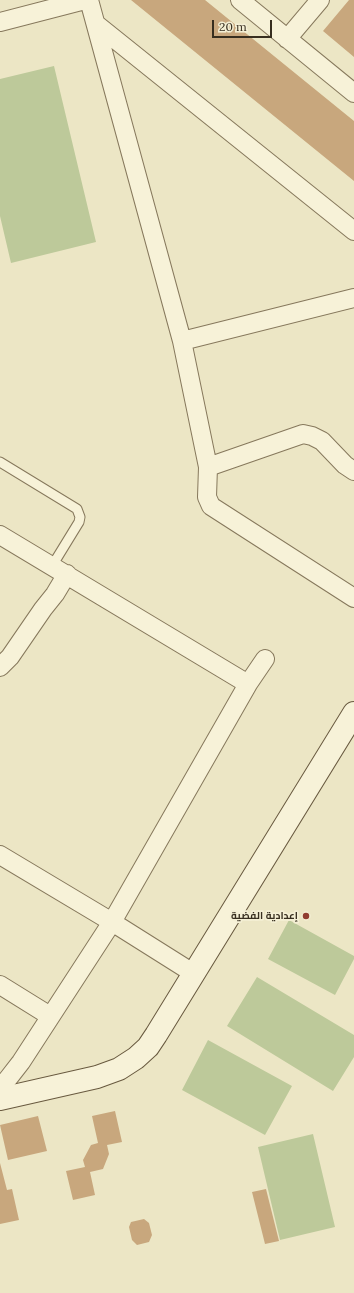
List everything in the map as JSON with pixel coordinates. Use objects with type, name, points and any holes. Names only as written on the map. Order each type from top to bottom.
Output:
[{"type":"street","points":[[0,22],[85,0]]},
{"type":"street","points":[[89,0],[182,341],[208,468],[207,497],[212,506],[354,598]]},
{"type":"street","points":[[240,0],[354,93]]},
{"type":"street","points":[[287,39],[320,0]]},
{"type":"street","points":[[96,24],[354,231]]},
{"type":"street","points":[[182,341],[354,298]]},
{"type":"street","points":[[208,468],[303,434],[312,436],[322,441],[345,465],[354,471]]},
{"type":"street","points":[[0,535],[248,684]]},
{"type":"street","points":[[0,667],[10,657],[56,594],[60,570]]},
{"type":"street","points":[[0,1089],[21,1062],[112,922],[248,684],[265,659]]},
{"type":"street","points":[[0,1099],[97,1077],[119,1069],[131,1062],[148,1047],[354,713]]},
{"type":"street","points":[[0,855],[112,922],[193,973]]},
{"type":"street","points":[[0,985],[50,1016]]},
{"type":"lane","points":[[0,462],[77,509],[80,517],[79,522],[60,570]]},
{"type":"green space","points":[[54,66],[96,242],[11,263],[0,216],[0,79]]},
{"type":"green space","points":[[289,920],[354,956],[354,959],[335,995],[268,959]]},
{"type":"green space","points":[[257,977],[354,1035],[354,1057],[333,1091],[227,1026]]},
{"type":"green space","points":[[208,1040],[292,1086],[265,1135],[182,1090]]},
{"type":"green space","points":[[313,1134],[335,1227],[280,1240],[258,1147]]},
{"type":"building","points":[[131,0],[205,0],[354,121],[354,181]]},
{"type":"building","points":[[349,0],[354,0],[354,57],[323,31]]},
{"type":"building","points":[[115,1111],[122,1142],[107,1145],[109,1154],[103,1169],[90,1172],[95,1195],[73,1200],[66,1171],[85,1167],[83,1160],[91,1145],[98,1143],[92,1116]]},
{"type":"building","points":[[38,1116],[47,1151],[8,1160],[0,1125]]},
{"type":"building","points":[[0,1163],[7,1190],[12,1189],[19,1220],[0,1224]]},
{"type":"building","points":[[266,1189],[279,1241],[265,1244],[252,1192]]},
{"type":"building","points":[[144,1219],[149,1223],[152,1235],[149,1242],[137,1245],[132,1240],[129,1227],[131,1222]]},
{"type":"place","name":"إعدادية الفضية","points":[[306,916]]}]
